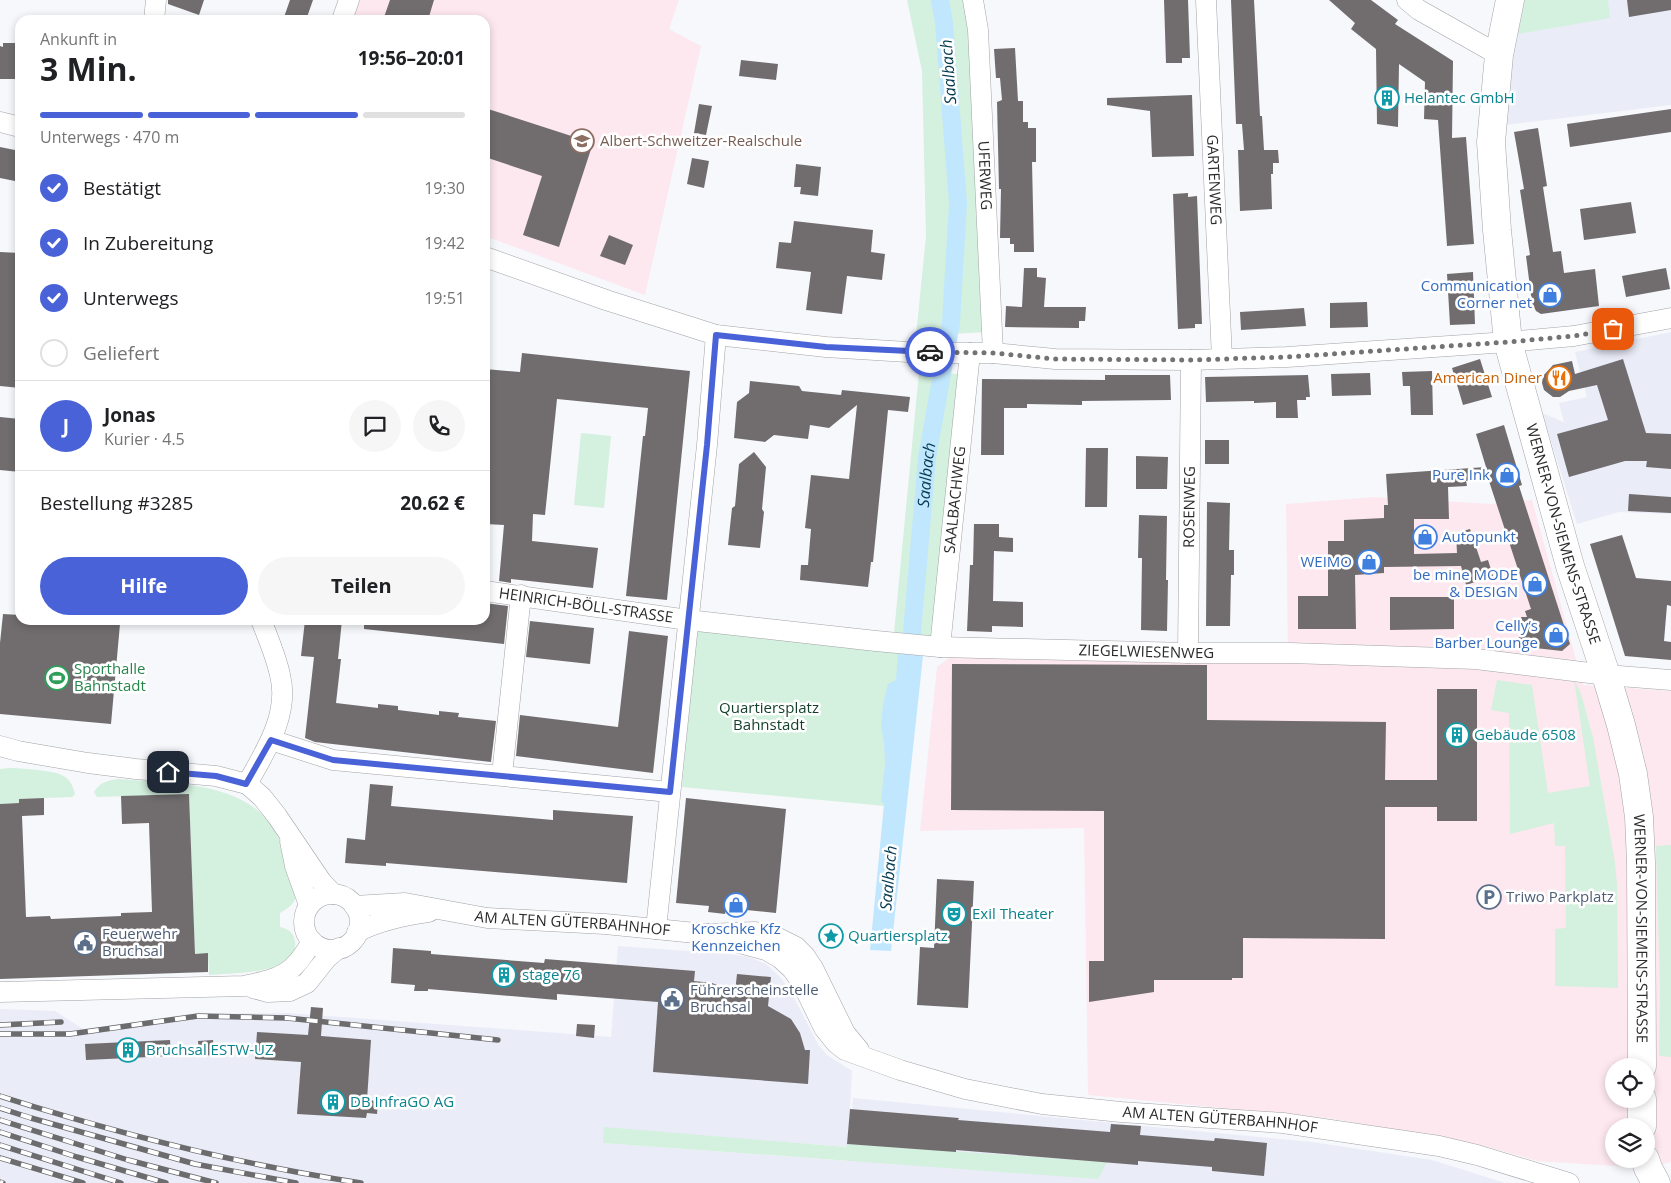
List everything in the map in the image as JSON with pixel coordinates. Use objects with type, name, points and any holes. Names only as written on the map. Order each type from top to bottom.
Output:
[{"type":"main road","name":"WERNER-VON-SIEMENS-STRASSE","points":[[1510,0],[1499,55],[1492,142],[1508,342],[1570,566],[1606,675],[1633,774],[1639,817],[1642,1058]]},
{"type":"street","points":[[154,15],[156,0]]},
{"type":"street","points":[[344,15],[349,0]]},
{"type":"street","name":"UFERWEG","points":[[974,0],[978,30],[993,353]]},
{"type":"street","name":"GARTENWEG","points":[[1206,0],[1222,359]]},
{"type":"street","points":[[1407,0],[1419,10],[1499,55]]},
{"type":"street","points":[[0,122],[15,126]]},
{"type":"street","points":[[490,259],[606,300],[716,335],[826,347],[993,353],[1055,359],[1191,360],[1287,357],[1574,336],[1671,318]]},
{"type":"street","points":[[656,929],[707,445],[716,335]]},
{"type":"street","name":"SAALBACHWEG","points":[[938,647],[964,352]]},
{"type":"street","name":"ROSENWEG","points":[[1188,653],[1191,360]]},
{"type":"street","name":"HEINRICH-BÖLL-STRASSE","points":[[490,592],[688,620]]},
{"type":"street","points":[[502,775],[521,596]]},
{"type":"street","name":"ZIEGELWIESENWEG","points":[[688,620],[938,647],[1188,653],[1290,653],[1476,659],[1606,675],[1671,680]]},
{"type":"street","points":[[246,784],[271,740],[282,704],[281,677],[263,625]]},
{"type":"street","points":[[271,740],[333,760],[670,792]]},
{"type":"street","points":[[6,750],[136,769],[216,776],[246,784],[262,798],[321,881],[333,894],[349,900],[354,906],[359,919],[357,932],[353,940],[339,948],[325,949],[312,941],[308,936],[304,922],[309,905],[324,895],[333,894]]},
{"type":"street","points":[[288,832],[296,866],[309,905]]},
{"type":"street","name":"AM ALTEN GÜTERBAHNHOF","points":[[354,906],[405,903],[487,918],[605,924],[706,934],[766,950],[780,958],[792,969],[802,983],[824,1028],[836,1043],[845,1050],[870,1060],[965,1089],[1042,1104],[1314,1127],[1439,1146],[1477,1155],[1570,1183]]},
{"type":"street","points":[[357,932],[389,919],[440,910]]},
{"type":"street","points":[[0,992],[244,986],[270,980],[286,973],[300,962],[312,941]]},
{"type":"street","points":[[244,986],[268,992],[290,991],[307,983],[327,958],[339,948]]},
{"type":"shaded area","name":"Albert-Schweitzer-Realschule","points":[[358,0],[679,0],[669,29],[701,46],[645,295],[490,238],[490,15],[353,15]]},
{"type":"shaded area","points":[[1520,0],[1671,0],[1671,105],[1505,125],[1514,26]]},
{"type":"shaded area","points":[[1671,332],[1671,514],[1619,512],[1577,524],[1542,413],[1564,422],[1559,403],[1587,397],[1575,352]]},
{"type":"shaded area","points":[[1374,497],[1492,504],[1532,500],[1583,685],[1671,691],[1671,1162],[1655,1166],[1655,1118],[1605,1118],[1605,1165],[1537,1161],[1481,1145],[1328,1118],[1088,1095],[1084,828],[920,831],[937,667],[953,655],[1288,657],[1286,504]]},
{"type":"shaded area","points":[[618,946],[729,954],[749,957],[766,964],[789,988],[819,1046],[827,1055],[852,1071],[850,1109],[847,1147],[605,1128],[604,1143],[848,1161],[853,1098],[1312,1142],[1432,1160],[1505,1183],[0,1183],[0,1009],[55,1011],[83,1029],[199,1014],[288,1013],[611,1037]]},
{"type":"green space","points":[[907,0],[967,0],[986,332],[916,336],[926,236],[922,71]]},
{"type":"green space","points":[[1525,0],[1608,0],[1610,18],[1518,34]]},
{"type":"green space","points":[[919,372],[961,374],[935,638],[894,633]]},
{"type":"green space","points":[[581,433],[611,436],[604,508],[574,505]]},
{"type":"green space","name":"Quartiersplatz Bahnstadt","points":[[696,630],[892,651],[910,655],[896,807],[682,787]]},
{"type":"green space","points":[[1574,679],[1581,694],[1593,737],[1615,863],[1618,988],[1555,986],[1555,929],[1566,928],[1565,846],[1555,846],[1554,823],[1510,834],[1509,713],[1491,710],[1497,680],[1532,685],[1548,793],[1590,786]]},
{"type":"green space","points":[[0,769],[38,770],[61,775],[70,781],[75,794],[72,797],[19,799],[19,803],[0,804]]},
{"type":"green space","points":[[119,779],[177,783],[218,791],[254,807],[267,820],[282,846],[296,888],[294,902],[280,913],[280,927],[286,929],[294,936],[295,942],[294,953],[286,961],[261,970],[209,975],[208,954],[195,954],[189,794],[97,797],[94,792],[99,786],[108,781]]},
{"type":"green space","points":[[1671,845],[1671,1057],[1659,1056],[1660,990],[1656,846]]},
{"type":"green space","points":[[604,1127],[846,1147],[847,1144],[1107,1162],[1098,1179],[603,1143]]},
{"type":"water","points":[[898,654],[923,656],[891,951],[870,950],[884,804],[881,801],[885,763],[881,726],[888,684],[896,680]]},
{"type":"building","points":[[168,0],[204,0],[199,15],[168,4]]},
{"type":"building","points":[[290,0],[313,0],[308,15],[285,15]]},
{"type":"building","points":[[390,0],[434,0],[430,15],[385,15]]},
{"type":"building","points":[[1164,0],[1188,0],[1190,58],[1182,58],[1182,63],[1166,63]]},
{"type":"building","points":[[1231,0],[1254,0],[1260,116],[1262,116],[1264,150],[1278,150],[1279,163],[1273,163],[1273,174],[1271,174],[1272,209],[1240,211],[1238,150],[1244,150],[1242,124],[1236,124]]},
{"type":"building","points":[[1329,0],[1371,0],[1398,20],[1395,24],[1453,61],[1452,138],[1466,137],[1474,244],[1447,246],[1438,120],[1424,119],[1425,82],[1399,64],[1398,127],[1377,124],[1376,49],[1351,29],[1355,23]]},
{"type":"building","points":[[1627,0],[1671,0],[1671,10],[1629,17]]},
{"type":"building","points":[[3,43],[15,43],[15,79],[0,79],[0,46],[3,47]]},
{"type":"building","points":[[1015,48],[1018,101],[1023,101],[1023,122],[1028,122],[1028,128],[1036,128],[1036,162],[1032,162],[1034,252],[1014,252],[1014,244],[1010,244],[1010,238],[1000,238],[1001,189],[999,189],[997,102],[1002,100],[1000,78],[996,78],[994,49]]},
{"type":"building","points":[[741,60],[778,64],[776,80],[739,76]]},
{"type":"building","points":[[1192,95],[1194,156],[1152,157],[1150,111],[1107,105],[1107,98]]},
{"type":"building","points":[[699,104],[712,106],[706,135],[694,133]]},
{"type":"building","points":[[1671,109],[1671,132],[1570,147],[1567,124]]},
{"type":"building","points":[[490,110],[593,143],[559,247],[523,235],[542,176],[490,159]]},
{"type":"building","points":[[1538,128],[1547,186],[1543,187],[1553,252],[1561,251],[1564,273],[1595,269],[1599,306],[1541,314],[1536,311],[1532,303],[1526,256],[1530,255],[1520,190],[1524,189],[1514,132]]},
{"type":"building","points":[[0,147],[15,150],[15,181],[0,178]]},
{"type":"building","points":[[692,158],[709,161],[704,188],[687,184]]},
{"type":"building","points":[[796,164],[821,167],[818,196],[800,194],[801,187],[794,187]]},
{"type":"building","points":[[1188,193],[1188,197],[1197,196],[1202,324],[1195,324],[1195,328],[1178,329],[1173,194]]},
{"type":"building","points":[[1631,202],[1636,233],[1584,240],[1580,209]]},
{"type":"building","points":[[794,221],[873,230],[871,252],[885,254],[882,280],[847,276],[842,314],[806,310],[811,272],[776,268],[779,242],[791,243]]},
{"type":"building","points":[[609,235],[633,245],[625,265],[600,256]]},
{"type":"building","points":[[0,252],[15,253],[15,388],[0,386]]},
{"type":"building","points":[[1024,268],[1037,268],[1037,277],[1046,278],[1044,307],[1086,307],[1085,321],[1079,321],[1079,328],[1005,327],[1006,306],[1022,307]]},
{"type":"building","points":[[1666,268],[1670,289],[1626,297],[1622,276]]},
{"type":"building","points":[[1473,272],[1475,324],[1450,325],[1447,274]]},
{"type":"building","points":[[1367,302],[1368,327],[1330,328],[1330,303]]},
{"type":"building","points":[[1304,308],[1306,326],[1241,330],[1240,312]]},
{"type":"building","points":[[522,353],[690,371],[667,600],[626,596],[643,436],[645,436],[648,408],[557,399],[545,515],[533,514],[532,541],[598,548],[593,588],[511,579],[511,583],[499,581],[504,525],[490,524],[490,369],[520,372]]},
{"type":"building","points":[[1480,359],[1492,397],[1463,405],[1452,368]]},
{"type":"building","points":[[1623,359],[1646,433],[1671,434],[1671,469],[1646,467],[1647,461],[1625,461],[1569,477],[1557,434],[1608,420],[1597,385],[1569,391],[1560,397],[1553,397],[1544,390],[1543,376],[1553,365],[1572,361],[1575,374]]},
{"type":"building","points":[[1432,371],[1433,415],[1411,415],[1410,386],[1403,386],[1402,372]]},
{"type":"building","points":[[1370,373],[1371,395],[1332,396],[1331,374]]},
{"type":"building","points":[[1105,375],[1170,375],[1171,400],[1082,401],[1082,405],[1027,404],[1027,408],[1004,408],[1004,455],[981,455],[982,379],[1105,380]]},
{"type":"building","points":[[1308,375],[1310,397],[1306,397],[1306,400],[1297,400],[1298,418],[1276,418],[1276,402],[1206,402],[1205,377]]},
{"type":"building","points":[[750,381],[799,386],[802,391],[841,395],[842,390],[910,397],[908,412],[888,410],[873,562],[871,562],[868,587],[800,580],[801,565],[808,565],[811,529],[805,528],[811,475],[849,479],[857,405],[829,428],[810,425],[808,439],[774,435],[765,442],[734,438],[737,402],[749,393]]},
{"type":"building","points":[[0,417],[15,418],[15,472],[0,470]]},
{"type":"building","points":[[1504,425],[1522,485],[1519,486],[1570,644],[1562,651],[1518,646],[1521,617],[1527,617],[1525,611],[1531,609],[1487,475],[1466,481],[1467,486],[1448,487],[1449,519],[1414,519],[1414,554],[1457,553],[1456,533],[1470,529],[1481,562],[1488,560],[1493,576],[1466,585],[1461,566],[1384,567],[1384,573],[1355,575],[1356,629],[1298,629],[1298,596],[1328,596],[1328,541],[1344,541],[1344,520],[1384,518],[1384,505],[1388,505],[1386,474],[1486,467],[1476,434]]},
{"type":"building","points":[[1205,440],[1229,440],[1229,464],[1205,464]]},
{"type":"building","points":[[1086,448],[1108,448],[1107,507],[1085,507]]},
{"type":"building","points":[[754,452],[766,467],[760,548],[728,545],[732,508],[735,506],[739,464]]},
{"type":"building","points":[[1136,456],[1168,457],[1167,489],[1136,489]]},
{"type":"building","points":[[1629,494],[1671,497],[1671,513],[1628,511]]},
{"type":"building","points":[[1207,502],[1230,503],[1229,550],[1234,550],[1234,575],[1231,575],[1230,626],[1206,626]]},
{"type":"building","points":[[1139,515],[1167,516],[1167,631],[1141,630],[1142,558],[1138,558]]},
{"type":"building","points":[[974,524],[999,524],[999,537],[1013,538],[1013,552],[994,551],[993,601],[1023,602],[1023,627],[992,626],[992,632],[967,631],[970,565],[973,565]]},
{"type":"building","points":[[1622,535],[1636,578],[1671,581],[1671,606],[1667,605],[1664,641],[1671,642],[1671,660],[1625,656],[1590,544]]},
{"type":"building","points":[[1390,597],[1454,597],[1454,629],[1390,630]]},
{"type":"building","points":[[490,604],[508,606],[504,644],[364,629],[364,625],[490,625]]},
{"type":"building","name":"Sporthalle Bahnstadt","points":[[3,614],[15,615],[15,625],[120,625],[111,724],[0,714],[0,643]]},
{"type":"building","points":[[530,621],[594,628],[590,664],[526,657]]},
{"type":"building","points":[[304,625],[341,625],[338,659],[341,659],[336,703],[378,708],[378,704],[398,706],[398,710],[439,715],[439,711],[459,713],[458,717],[496,721],[491,762],[315,742],[305,738],[314,657],[301,656]]},
{"type":"building","points":[[629,631],[668,636],[653,773],[516,756],[520,715],[618,727]]},
{"type":"building","points":[[952,664],[1207,665],[1207,720],[1386,722],[1385,780],[1437,780],[1437,689],[1477,689],[1477,821],[1437,821],[1437,807],[1385,807],[1385,939],[1243,938],[1243,978],[1232,978],[1232,980],[1154,980],[1154,992],[1089,1002],[1089,961],[1104,961],[1104,811],[951,810]]},
{"type":"building","points":[[370,784],[393,786],[391,806],[553,820],[553,810],[633,816],[627,883],[386,863],[386,866],[345,863],[347,838],[365,840]]},
{"type":"building","points":[[189,794],[195,954],[208,953],[208,972],[0,979],[0,804],[19,803],[19,799],[44,798],[44,815],[22,816],[26,917],[50,916],[51,919],[121,916],[121,913],[152,912],[149,823],[122,824],[121,796]]},
{"type":"building","points":[[686,798],[786,809],[776,913],[726,908],[725,914],[708,912],[709,906],[676,903]]},
{"type":"building","name":"Exil Theater","points":[[937,879],[974,881],[968,1008],[917,1005],[920,947],[934,948]]},
{"type":"building","points":[[393,948],[431,951],[431,954],[544,963],[545,959],[695,971],[694,981],[712,983],[735,992],[737,974],[771,977],[768,1006],[791,1019],[800,1033],[805,1050],[810,1050],[808,1084],[653,1072],[658,1002],[557,994],[557,1000],[428,989],[428,991],[414,991],[415,985],[391,983]]},
{"type":"building","points":[[311,1007],[323,1008],[321,1036],[371,1040],[367,1100],[378,1101],[377,1114],[367,1113],[366,1118],[297,1114],[301,1062],[255,1059],[257,1032],[308,1035]]},
{"type":"building","points":[[577,1024],[595,1025],[594,1038],[576,1036]]},
{"type":"building","name":"Bruchsal ESTW-UZ","points":[[170,1040],[171,1056],[86,1060],[85,1044]]},
{"type":"building","points":[[213,1040],[214,1055],[199,1056],[198,1041]]},
{"type":"building","points":[[850,1109],[1110,1132],[1111,1124],[1141,1126],[1140,1135],[1214,1141],[1215,1138],[1267,1143],[1264,1176],[1212,1171],[1212,1167],[1138,1161],[1138,1165],[956,1150],[956,1152],[847,1144]]},
{"type":"waterway","name":"Saalbach","points":[[908,679],[927,458],[951,323],[958,203],[944,23],[940,0]]},
{"type":"railway","points":[[0,1034],[70,1034],[198,1016],[287,1018],[498,1040]]},
{"type":"railway","points":[[0,1025],[61,1022]]},
{"type":"railway","points":[[0,1096],[89,1123],[179,1147],[269,1167],[361,1183]]},
{"type":"railway","points":[[0,1108],[195,1164],[296,1183]]},
{"type":"railway","points":[[0,1120],[128,1160],[216,1183]]},
{"type":"railway","points":[[0,1132],[166,1183]]},
{"type":"railway","points":[[0,1145],[121,1183]]},
{"type":"railway","points":[[0,1158],[83,1183]]},
{"type":"way so far","points":[[930,352],[993,353],[1055,359],[1191,360],[1287,357],[1508,342],[1574,336],[1613,329]]},
{"type":"place","name":"Helantec GmbH","points":[[1387,98]]},
{"type":"place","name":"Albert-Schweitzer-Realschule","points":[[582,141]]},
{"type":"place","name":"Communication Corner net","points":[[1550,295]]},
{"type":"place","name":"American Diner","points":[[1559,378]]},
{"type":"place","name":"Pure Ink","points":[[1507,475]]},
{"type":"place","name":"Autopunkt","points":[[1425,537]]},
{"type":"place","name":"WEIMO","points":[[1369,562]]},
{"type":"place","name":"be mine MODE & DESIGN","points":[[1535,584]]},
{"type":"place","name":"Celly‘s Barber Lounge","points":[[1556,635]]},
{"type":"place","name":"Sporthalle Bahnstadt","points":[[57,678]]},
{"type":"place","name":"Gebäude 6508","points":[[1457,735]]},
{"type":"place","name":"Triwo Parkplatz","points":[[1489,897]]},
{"type":"place","name":"Kroschke Kfz Kennzeichen","points":[[736,905]]},
{"type":"place","name":"Exil Theater","points":[[954,914]]},
{"type":"place","name":"Quartiersplatz","points":[[831,936]]},
{"type":"place","name":"Feuerwehr Bruchsal","points":[[85,943]]},
{"type":"place","name":"stage 76","points":[[504,975]]},
{"type":"place","name":"Führerscheinstelle Bruchsal","points":[[672,999]]},
{"type":"place","name":"Bruchsal ESTW-UZ","points":[[128,1050]]},
{"type":"place","name":"DB InfraGO AG","points":[[333,1102]]},
{"type":"route","points":[[168,772],[216,776],[246,784],[271,740],[333,760],[670,792],[707,445],[716,335],[826,347],[930,352]]}]
